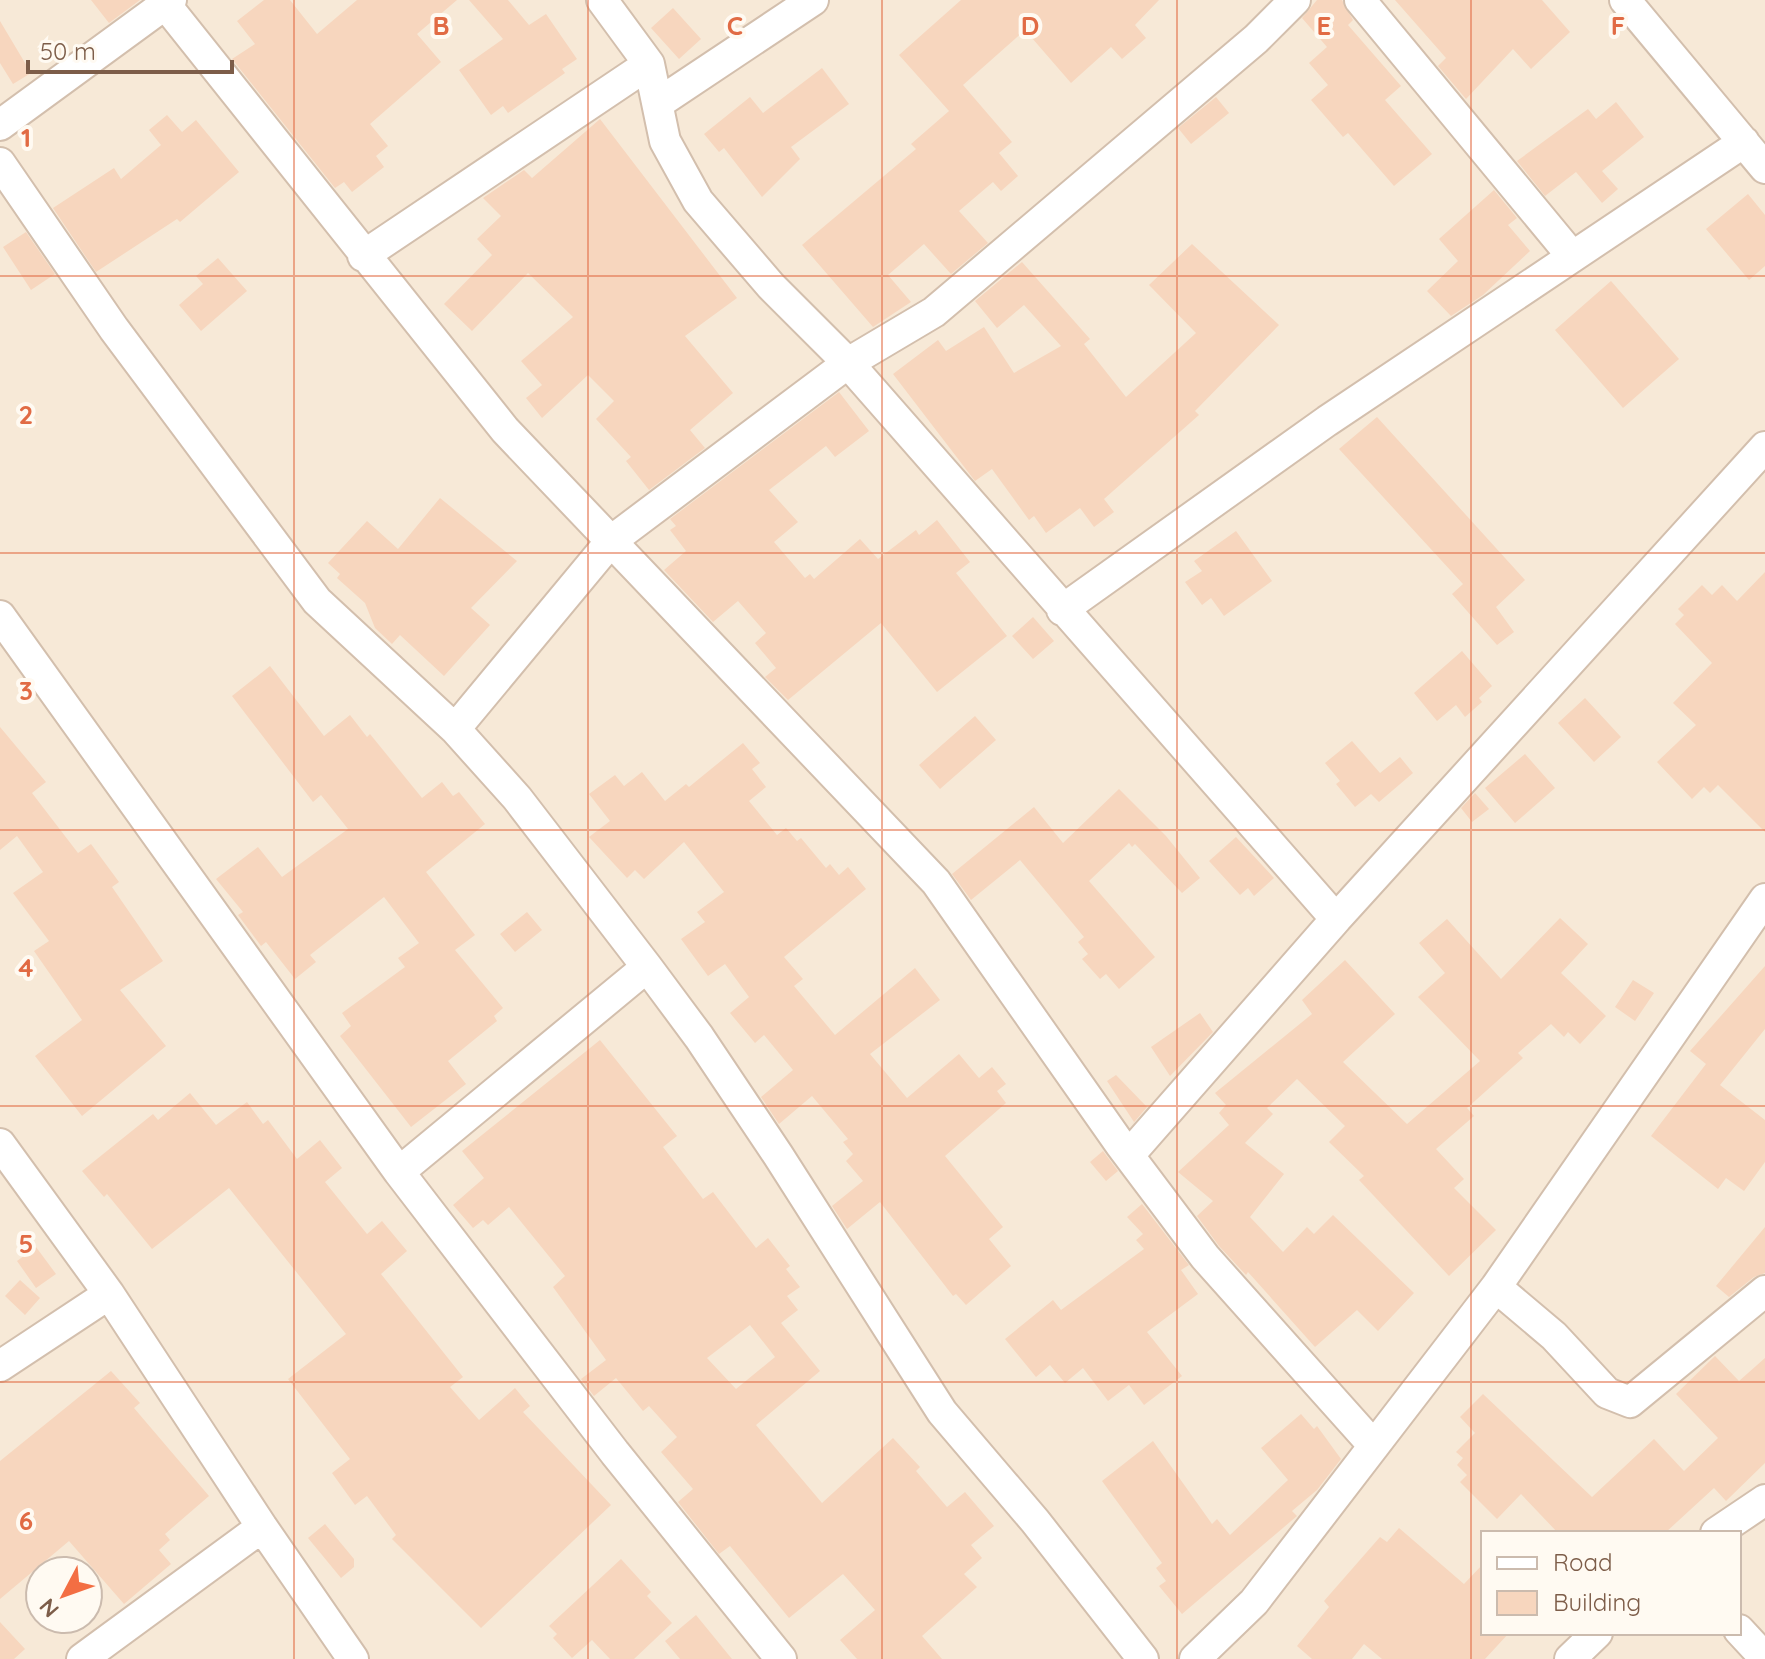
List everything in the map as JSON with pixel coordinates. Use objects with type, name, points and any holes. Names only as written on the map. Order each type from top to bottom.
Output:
[{"type":"street","points":[[602,0],[649,64],[660,102],[665,141],[698,201],[771,286],[848,363],[1336,919]]},
{"type":"street","points":[[660,102],[813,0]]},
{"type":"street","points":[[455,729],[611,541],[848,363],[934,312],[1256,39],[1295,0]]},
{"type":"street","points":[[1360,0],[1572,256]]},
{"type":"street","points":[[1625,0],[1765,168]]},
{"type":"street","points":[[0,125],[168,2],[363,256],[505,430],[936,882],[1205,1257],[1374,1446]]},
{"type":"street","points":[[363,256],[649,64]]},
{"type":"street","points":[[1062,610],[1327,421],[1744,142]]},
{"type":"street","points":[[0,163],[114,329],[317,601],[455,729],[517,798],[647,967],[699,1037],[778,1155],[942,1412],[1035,1521],[1143,1659]]},
{"type":"street","points":[[1129,1155],[1336,919],[1765,447]]},
{"type":"street","points":[[0,616],[399,1172],[615,1453],[781,1659]]},
{"type":"street","points":[[1195,1659],[1254,1602],[1496,1287],[1765,899]]},
{"type":"street","points":[[399,1172],[647,967]]},
{"type":"street","points":[[0,1144],[109,1294],[353,1659]]},
{"type":"street","points":[[1496,1287],[1554,1336],[1607,1393],[1630,1402],[1765,1291]]},
{"type":"street","points":[[0,1366],[109,1294]]},
{"type":"street","points":[[1719,1531],[1765,1500]]},
{"type":"street","points":[[82,1659],[262,1527]]},
{"type":"street","points":[[1741,1632],[1765,1658]]},
{"type":"street","points":[[1570,1659],[1595,1635]]},
{"type":"shaded area","points":[[0,0],[1765,0],[1765,1659],[0,1659]]},
{"type":"building","points":[[91,0],[140,0],[109,23]]},
{"type":"building","points":[[264,0],[290,0],[317,34],[357,0],[457,0],[417,34],[441,62],[370,124],[388,146],[376,156],[384,167],[352,192],[344,182],[335,188],[232,59],[255,44],[237,21]]},
{"type":"building","points":[[469,0],[508,0],[529,25],[546,14],[577,59],[562,69],[565,73],[508,113],[503,106],[491,115],[459,70],[503,39]]},
{"type":"building","points":[[961,0],[1159,0],[1135,25],[1146,38],[1122,59],[1111,47],[1071,83],[1025,30],[963,85],[1012,142],[999,153],[1018,176],[1001,191],[993,182],[959,211],[988,243],[951,274],[924,244],[888,275],[911,302],[873,327],[802,245],[916,149],[911,144],[949,111],[899,55]]},
{"type":"building","points":[[1317,0],[1342,0],[1353,20],[1348,25],[1401,86],[1385,100],[1432,154],[1394,186],[1348,133],[1343,137],[1311,100],[1328,85],[1309,63],[1327,47],[1302,18]]},
{"type":"building","points":[[1395,0],[1542,0],[1570,32],[1531,69],[1513,49],[1466,99],[1438,66],[1446,58]]},
{"type":"building","points":[[673,8],[701,39],[679,59],[651,28]]},
{"type":"building","points":[[0,21],[31,73],[13,84],[0,63]]},
{"type":"building","points":[[822,68],[849,104],[791,147],[800,159],[762,197],[724,148],[719,152],[704,134],[750,97],[763,113]]},
{"type":"building","points":[[1216,97],[1229,113],[1191,144],[1178,128]]},
{"type":"building","points":[[1616,102],[1644,137],[1602,171],[1618,189],[1602,203],[1576,172],[1545,196],[1517,161],[1588,109],[1596,119]]},
{"type":"building","points":[[167,115],[182,132],[196,120],[239,172],[180,222],[177,219],[96,272],[53,208],[114,168],[121,179],[161,145],[149,130]]},
{"type":"building","points":[[600,119],[737,298],[685,336],[733,393],[690,430],[705,448],[649,490],[626,461],[631,457],[596,419],[614,401],[588,375],[542,418],[526,398],[542,385],[521,361],[573,317],[528,273],[472,331],[444,304],[492,255],[477,239],[501,216],[483,198],[524,170],[532,178]]},
{"type":"building","points":[[1494,190],[1517,218],[1508,225],[1530,251],[1483,295],[1451,316],[1427,291],[1458,261],[1439,239]]},
{"type":"building","points":[[1748,194],[1765,215],[1765,266],[1749,280],[1706,229]]},
{"type":"building","points":[[26,232],[55,274],[31,290],[3,247]]},
{"type":"building","points":[[1192,244],[1279,325],[1195,411],[1199,415],[1104,499],[1114,512],[1094,527],[1080,508],[1046,533],[1034,516],[1029,520],[992,469],[975,481],[893,374],[938,340],[946,351],[984,327],[1014,373],[1061,346],[1024,305],[997,328],[975,301],[1022,262],[1090,339],[1084,344],[1126,397],[1196,333],[1149,285]]},
{"type":"building","points":[[218,258],[247,291],[201,331],[179,305],[203,284],[196,276]]},
{"type":"building","points":[[1611,281],[1679,359],[1623,408],[1555,330]]},
{"type":"building","points":[[839,392],[869,431],[835,457],[826,446],[769,490],[798,522],[774,542],[805,578],[810,574],[814,579],[860,539],[878,559],[916,530],[919,535],[937,520],[970,562],[956,573],[1007,636],[937,692],[881,623],[788,700],[765,677],[776,668],[755,643],[766,633],[738,601],[713,622],[664,570],[686,551],[670,530],[676,526],[670,519]]},
{"type":"building","points":[[1377,417],[1525,580],[1496,607],[1514,632],[1497,645],[1452,594],[1463,584],[1339,449]]},
{"type":"building","points":[[440,498],[517,561],[471,608],[490,625],[444,676],[400,635],[392,644],[375,628],[365,603],[337,578],[340,574],[328,563],[367,521],[398,549]]},
{"type":"building","points":[[1236,531],[1272,581],[1224,616],[1211,598],[1202,605],[1185,582],[1202,571],[1194,561]]},
{"type":"building","points":[[1765,572],[1765,832],[1718,785],[1710,793],[1704,787],[1692,799],[1657,762],[1696,725],[1673,703],[1712,663],[1675,624],[1684,615],[1678,609],[1702,585],[1712,595],[1722,585],[1737,601]]},
{"type":"building","points":[[1033,617],[1054,641],[1033,659],[1012,636]]},
{"type":"building","points":[[1462,651],[1492,686],[1479,698],[1482,702],[1465,717],[1456,705],[1437,721],[1414,693]]},
{"type":"building","points":[[270,666],[324,736],[350,715],[367,737],[370,734],[422,798],[442,782],[453,796],[459,792],[485,824],[426,872],[475,935],[455,950],[503,1008],[494,1016],[497,1021],[448,1061],[466,1084],[411,1127],[340,1036],[351,1026],[342,1013],[405,967],[398,958],[419,943],[384,897],[310,955],[316,962],[295,979],[266,942],[261,946],[238,915],[243,912],[216,879],[258,847],[282,877],[348,829],[321,795],[313,802],[232,696]]},
{"type":"building","points":[[1585,698],[1621,737],[1594,762],[1558,723]]},
{"type":"building","points":[[975,716],[996,740],[940,789],[919,765]]},
{"type":"building","points":[[0,727],[46,782],[32,793],[78,853],[91,844],[119,882],[112,887],[163,961],[120,990],[166,1046],[82,1116],[35,1056],[82,1020],[34,951],[49,941],[13,893],[43,872],[17,836],[0,850]]},
{"type":"building","points":[[1352,741],[1380,773],[1400,757],[1413,773],[1379,802],[1371,794],[1355,807],[1336,784],[1340,781],[1325,763]]},
{"type":"building","points":[[743,743],[760,763],[752,769],[766,787],[749,801],[777,835],[786,828],[797,841],[801,838],[826,868],[830,864],[839,875],[848,867],[866,889],[784,957],[803,979],[794,986],[835,1035],[915,968],[940,1000],[870,1054],[907,1098],[959,1054],[979,1078],[992,1067],[1006,1084],[997,1091],[1006,1103],[945,1156],[1003,1227],[989,1239],[1011,1266],[966,1305],[956,1294],[953,1296],[880,1202],[847,1229],[832,1206],[863,1181],[846,1161],[853,1154],[843,1142],[848,1139],[812,1096],[779,1124],[761,1097],[793,1070],[764,1035],[755,1043],[730,1013],[749,997],[725,964],[708,976],[681,939],[705,922],[697,912],[724,892],[684,842],[644,879],[635,870],[627,878],[589,837],[610,821],[589,794],[615,775],[624,786],[642,772],[665,801],[686,784],[689,787]]},
{"type":"building","points":[[1525,754],[1555,788],[1515,823],[1485,788]]},
{"type":"building","points":[[1119,789],[1166,836],[1200,878],[1182,893],[1135,844],[1132,847],[1129,843],[1089,881],[1155,957],[1119,989],[1106,974],[1100,979],[1082,959],[1088,954],[1078,942],[1084,937],[1020,860],[971,900],[952,874],[1034,807],[1063,843]]},
{"type":"building","points":[[1475,793],[1489,809],[1472,822],[1461,808]]},
{"type":"building","points":[[1236,837],[1274,878],[1254,896],[1248,888],[1240,895],[1209,861]]},
{"type":"building","points":[[527,912],[542,930],[515,952],[500,934]]},
{"type":"building","points":[[1560,918],[1588,944],[1561,973],[1606,1016],[1580,1044],[1568,1032],[1564,1037],[1551,1024],[1518,1053],[1523,1058],[1467,1108],[1474,1116],[1436,1149],[1464,1179],[1454,1188],[1496,1230],[1449,1276],[1359,1180],[1364,1176],[1329,1142],[1345,1126],[1297,1079],[1267,1108],[1273,1114],[1245,1143],[1284,1174],[1250,1217],[1283,1252],[1307,1227],[1314,1234],[1333,1215],[1414,1293],[1378,1331],[1357,1310],[1315,1347],[1248,1272],[1246,1275],[1219,1246],[1197,1216],[1213,1201],[1178,1172],[1229,1125],[1219,1113],[1226,1105],[1215,1093],[1312,1014],[1302,1000],[1345,960],[1395,1014],[1343,1062],[1407,1124],[1480,1061],[1418,997],[1445,973],[1419,943],[1447,919],[1501,979]]},
{"type":"building","points":[[1765,966],[1765,1029],[1720,1085],[1765,1120],[1765,1162],[1744,1191],[1726,1178],[1718,1189],[1651,1136],[1706,1064],[1690,1051]]},
{"type":"building","points":[[1633,980],[1654,993],[1635,1021],[1615,1007]]},
{"type":"building","points":[[1200,1013],[1213,1032],[1170,1076],[1151,1047]]},
{"type":"building","points":[[600,1040],[677,1136],[663,1147],[703,1199],[713,1192],[756,1248],[768,1238],[790,1266],[786,1269],[800,1287],[787,1296],[798,1310],[781,1323],[820,1371],[756,1425],[822,1503],[893,1438],[920,1467],[916,1471],[947,1507],[965,1492],[994,1526],[971,1545],[982,1558],[964,1574],[977,1587],[922,1636],[942,1659],[857,1659],[840,1640],[875,1610],[843,1574],[789,1618],[730,1546],[719,1554],[678,1502],[693,1489],[661,1452],[677,1437],[649,1406],[643,1411],[616,1378],[594,1396],[581,1379],[606,1360],[553,1287],[565,1276],[509,1207],[488,1225],[483,1220],[473,1228],[453,1205],[484,1178],[462,1151]],"holes":[[[750,1325],[775,1357],[736,1389],[707,1358]]]},
{"type":"building","points":[[1116,1075],[1147,1107],[1130,1127],[1134,1122],[1107,1081]]},
{"type":"building","points":[[190,1093],[216,1125],[247,1102],[263,1124],[268,1120],[297,1159],[320,1140],[342,1168],[325,1182],[367,1234],[382,1221],[407,1251],[381,1274],[463,1377],[450,1387],[479,1420],[515,1388],[530,1406],[523,1412],[611,1505],[481,1628],[392,1539],[396,1535],[367,1496],[355,1505],[332,1473],[350,1459],[288,1379],[346,1334],[229,1188],[152,1249],[107,1194],[104,1197],[82,1171],[153,1114],[158,1120]]},
{"type":"building","points":[[1103,1151],[1118,1171],[1106,1181],[1090,1162]]},
{"type":"building","points":[[1142,1204],[1189,1265],[1181,1270],[1198,1294],[1147,1332],[1182,1376],[1144,1405],[1129,1385],[1108,1401],[1083,1368],[1065,1383],[1050,1365],[1036,1377],[1005,1339],[1053,1300],[1061,1310],[1144,1249],[1136,1240],[1143,1234],[1127,1217]]},
{"type":"building","points":[[1765,1227],[1765,1273],[1754,1277],[1729,1297],[1716,1286]]},
{"type":"building","points":[[36,1247],[56,1274],[36,1288],[17,1261]]},
{"type":"building","points":[[20,1280],[40,1298],[25,1315],[5,1296]]},
{"type":"building","points":[[1715,1356],[1739,1381],[1765,1358],[1765,1463],[1726,1501],[1714,1488],[1667,1531],[1556,1531],[1521,1494],[1497,1519],[1460,1482],[1467,1475],[1457,1465],[1463,1458],[1456,1452],[1475,1433],[1460,1417],[1483,1394],[1592,1497],[1654,1439],[1684,1471],[1718,1438],[1676,1394]]},
{"type":"building","points":[[111,1371],[140,1403],[134,1408],[209,1496],[165,1534],[170,1540],[159,1550],[171,1564],[124,1604],[104,1581],[104,1555],[81,1555],[69,1541],[52,1555],[24,1555],[24,1579],[0,1599],[0,1461]]},
{"type":"building","points":[[1301,1414],[1314,1429],[1317,1426],[1341,1459],[1317,1490],[1292,1511],[1297,1516],[1182,1614],[1159,1586],[1166,1581],[1156,1568],[1162,1563],[1102,1481],[1153,1441],[1212,1524],[1217,1519],[1230,1535],[1288,1480],[1261,1448]]},
{"type":"building","points":[[325,1524],[354,1559],[354,1567],[341,1578],[308,1538]]},
{"type":"building","points":[[1399,1528],[1464,1584],[1481,1566],[1481,1635],[1507,1635],[1485,1659],[1382,1659],[1364,1644],[1352,1659],[1312,1659],[1297,1646],[1329,1607],[1324,1601],[1380,1537],[1387,1542]]},
{"type":"building","points":[[621,1559],[651,1592],[647,1596],[672,1623],[634,1659],[610,1659],[592,1640],[572,1658],[553,1638],[557,1634],[549,1626]]},
{"type":"building","points":[[696,1615],[732,1659],[680,1659],[665,1641]]},
{"type":"building","points":[[0,1622],[25,1649],[14,1659],[0,1659]]}]
